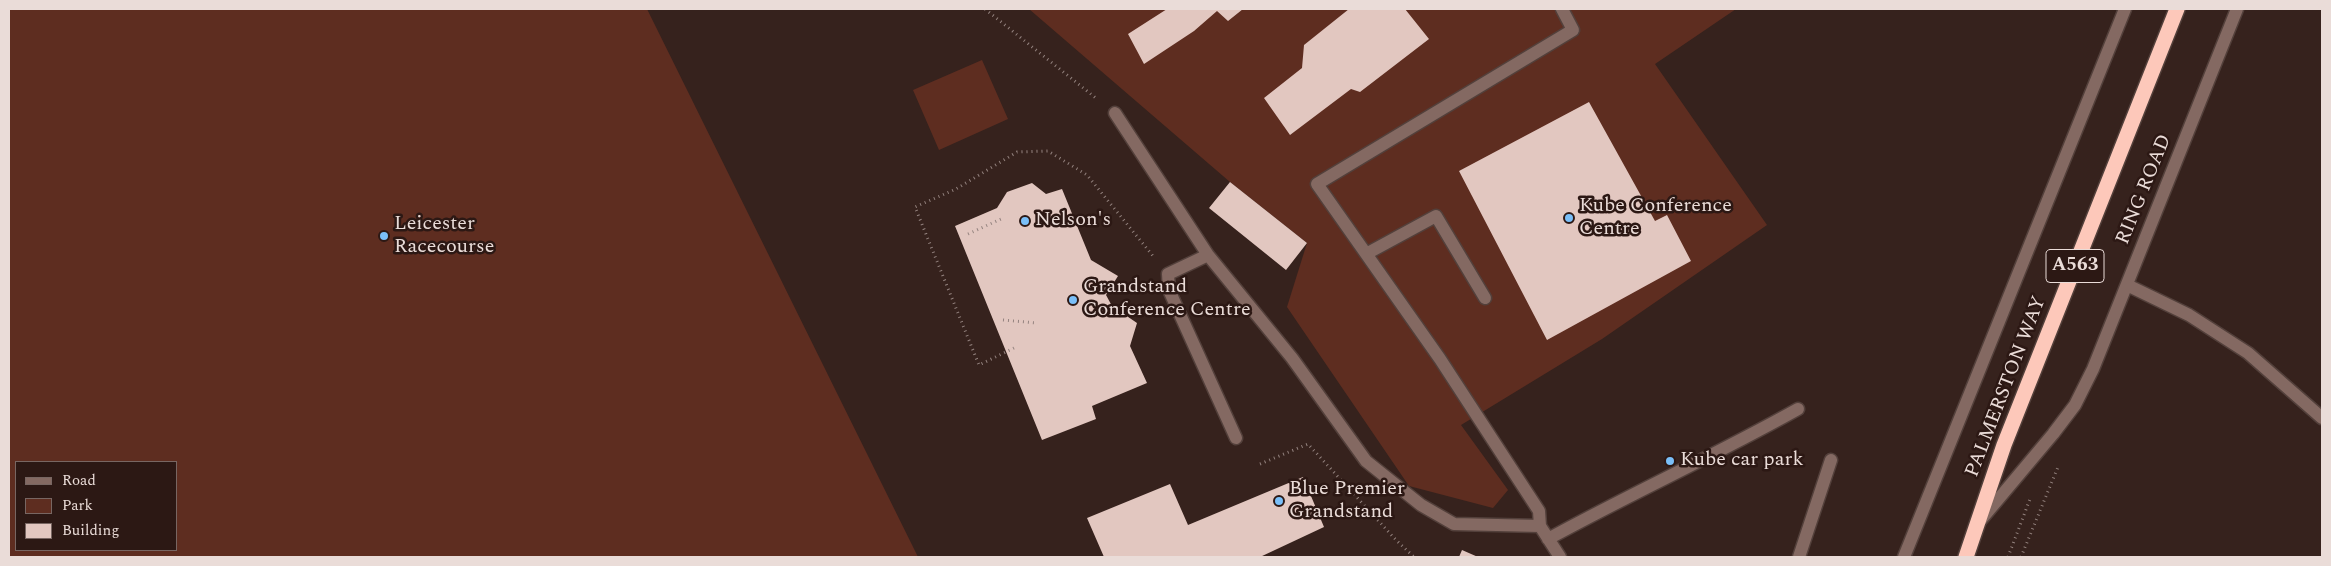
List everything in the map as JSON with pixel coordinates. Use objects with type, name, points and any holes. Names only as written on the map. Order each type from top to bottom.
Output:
[{"type":"highway","name":"PALMERSTON WAY","points":[[1966,557],[2004,445],[2177,9]]},
{"type":"street","points":[[1560,557],[1540,526],[1539,511],[1440,360],[1317,184],[1574,30],[1562,9]]},
{"type":"street","points":[[1904,557],[2125,9]]},
{"type":"street","name":"RING ROAD","points":[[1976,526],[2075,405],[2093,369],[2128,285],[2236,9]]},
{"type":"street","points":[[1115,113],[1208,255],[1292,358],[1366,461],[1421,505],[1454,524],[1540,526]]},
{"type":"street","points":[[1366,254],[1436,216],[1485,298]]},
{"type":"street","points":[[1208,255],[1168,274],[1170,290],[1236,438]]},
{"type":"street","points":[[2128,285],[2189,315],[2248,353],[2322,418]]},
{"type":"street","points":[[1548,540],[1605,508],[1732,445],[1798,409]]},
{"type":"street","points":[[1799,557],[1831,460]]},
{"type":"path","points":[[985,9],[1115,113]]},
{"type":"path","points":[[1014,348],[980,365],[915,207],[956,189],[1017,152],[1048,151],[1087,176],[1168,274]]},
{"type":"path","points":[[968,234],[1002,219]]},
{"type":"path","points":[[1003,320],[1037,323]]},
{"type":"path","points":[[1260,464],[1308,444],[1414,557]]},
{"type":"path","points":[[2020,557],[2058,466]]},
{"type":"green space","name":"Leicester Racecourse","points":[[9,9],[647,9],[918,557],[9,557]]},
{"type":"green space","points":[[1029,9],[1736,9],[1655,64],[1767,225],[1602,339],[1461,425],[1508,490],[1493,508],[1409,486],[1287,307],[1307,243],[1230,182]]},
{"type":"green space","points":[[982,60],[1008,119],[939,150],[913,90]]},
{"type":"building","points":[[1167,9],[1243,9],[1228,21],[1217,11],[1194,31],[1144,64],[1128,34]]},
{"type":"building","points":[[1349,9],[1405,9],[1429,39],[1360,92],[1351,89],[1290,135],[1264,98],[1302,68],[1304,45]]},
{"type":"building","name":"Kube Conference Centre","points":[[1589,102],[1655,221],[1667,215],[1691,261],[1547,340],[1459,171]]},
{"type":"building","points":[[1230,182],[1307,243],[1286,270],[1209,208]]},
{"type":"building","points":[[1032,183],[1046,194],[1062,189],[1091,260],[1118,276],[1106,295],[1112,306],[1137,323],[1130,346],[1147,383],[1092,406],[1096,419],[1042,440],[955,226],[997,208],[1007,192]]},
{"type":"building","name":"Blue Premier Grandstand","points":[[1303,477],[1324,527],[1260,557],[1104,557],[1087,518],[1170,484],[1188,525]]},
{"type":"building","points":[[1462,550],[1478,557],[1459,557]]},
{"type":"place","name":"Kube Conference Centre","points":[[1569,218]]},
{"type":"place","name":"Nelson's","points":[[1025,221]]},
{"type":"place","name":"Leicester Racecourse","points":[[384,236]]},
{"type":"place","name":"Grandstand Conference Centre","points":[[1073,300]]},
{"type":"place","name":"Kube car park","points":[[1670,461]]},
{"type":"place","name":"Blue Premier Grandstand","points":[[1279,501]]}]
